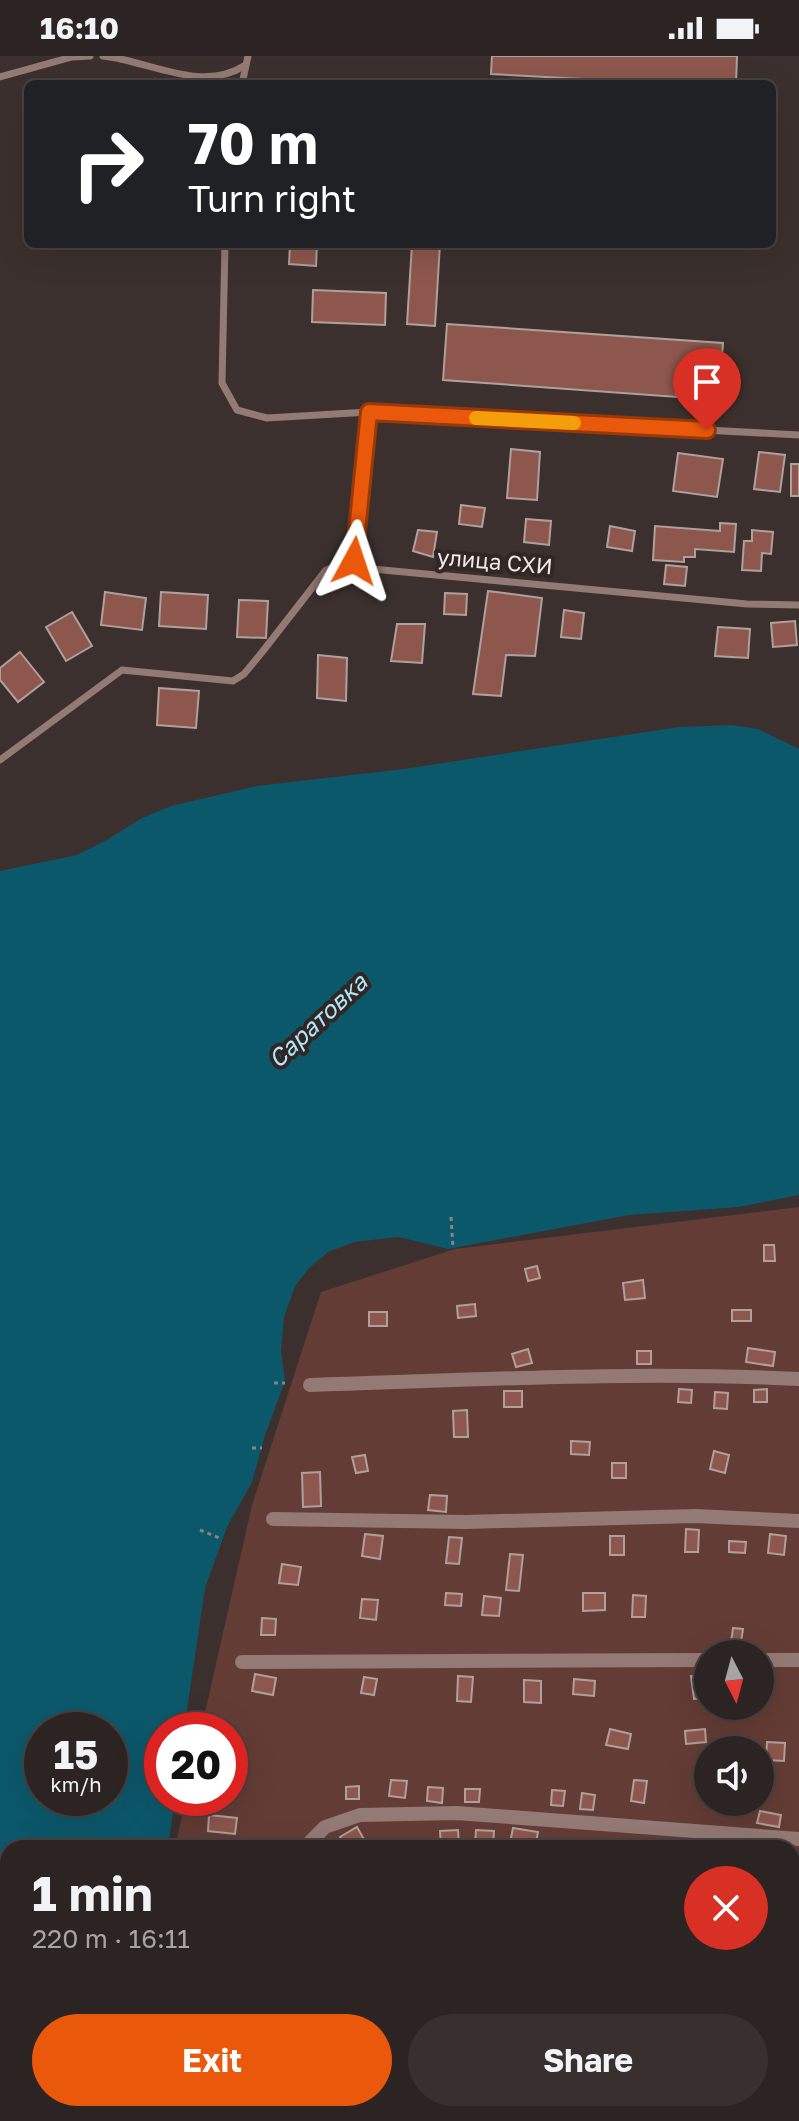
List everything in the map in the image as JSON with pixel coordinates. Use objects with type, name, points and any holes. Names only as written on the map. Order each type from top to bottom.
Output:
[{"type":"street","points":[[310,1385],[614,1376],[799,1379]]},
{"type":"street","points":[[273,1519],[466,1522],[695,1516],[799,1521]]},
{"type":"street","points":[[242,1662],[694,1660]]},
{"type":"street","points":[[774,1660],[799,1660]]},
{"type":"street","points":[[312,1840],[325,1827],[360,1815],[457,1813],[799,1839]]},
{"type":"lane","points":[[0,77],[72,57],[90,56]]},
{"type":"lane","points":[[103,56],[124,58],[200,78],[230,75],[244,66]]},
{"type":"lane","points":[[242,80],[248,56]]},
{"type":"lane","points":[[225,248],[222,383],[237,410],[267,418],[369,412],[799,435]]},
{"type":"lane","points":[[0,760],[122,670],[233,681],[244,674],[326,570],[354,561],[369,412]]},
{"type":"lane","name":"улица СХИ","points":[[354,561],[372,569],[747,604],[799,605]]},
{"type":"path","points":[[451,1217],[453,1248]]},
{"type":"path","points":[[274,1383],[285,1383]]},
{"type":"path","points":[[252,1448],[262,1448]]},
{"type":"path","points":[[200,1530],[222,1539]]},
{"type":"shaded area","points":[[799,1207],[799,1840],[177,1840],[182,1816],[248,1816],[248,1712],[205,1712],[252,1505],[321,1292],[455,1249]]},
{"type":"water","name":"Саратовка","points":[[732,725],[758,729],[799,749],[799,1195],[738,1207],[629,1215],[448,1249],[399,1237],[354,1242],[328,1252],[309,1268],[295,1286],[284,1317],[281,1351],[285,1381],[252,1482],[227,1527],[205,1588],[187,1712],[144,1712],[144,1816],[172,1816],[169,1840],[0,1840],[0,871],[77,855],[142,818],[171,806],[257,786],[404,769],[679,727]]},
{"type":"building","points":[[492,56],[737,56],[736,80],[602,80],[491,74]]},
{"type":"building","points":[[290,248],[317,248],[316,266],[289,264]]},
{"type":"building","points":[[412,248],[440,248],[435,326],[407,324]]},
{"type":"building","points":[[313,290],[386,293],[385,325],[312,322]]},
{"type":"building","points":[[447,324],[723,343],[719,400],[443,380]]},
{"type":"building","points":[[511,449],[540,452],[537,500],[507,498]]},
{"type":"building","points":[[759,452],[785,455],[780,492],[754,489]]},
{"type":"building","points":[[678,453],[723,459],[717,497],[673,491]]},
{"type":"building","points":[[791,464],[799,464],[799,496],[791,496]]},
{"type":"building","points":[[461,505],[485,508],[482,527],[459,524]]},
{"type":"building","points":[[526,519],[551,521],[549,545],[524,542]]},
{"type":"building","points":[[720,523],[736,524],[734,552],[695,549],[695,557],[684,557],[684,562],[653,560],[655,526],[720,531]]},
{"type":"building","points":[[610,526],[635,531],[632,551],[607,547]]},
{"type":"building","points":[[418,530],[437,532],[433,557],[413,551]]},
{"type":"building","points":[[752,530],[773,532],[771,554],[762,553],[761,571],[742,570],[744,541],[752,541]]},
{"type":"building","points":[[666,565],[687,567],[685,586],[664,584]]},
{"type":"building","points":[[488,591],[542,598],[535,656],[506,655],[501,696],[473,694]]},
{"type":"building","points":[[105,592],[146,598],[142,630],[101,625]]},
{"type":"building","points":[[161,592],[208,595],[206,629],[159,626]]},
{"type":"building","points":[[445,593],[467,594],[466,615],[444,614]]},
{"type":"building","points":[[239,600],[268,601],[266,638],[237,637]]},
{"type":"building","points":[[564,610],[584,613],[581,639],[561,637]]},
{"type":"building","points":[[72,612],[92,646],[66,661],[46,627]]},
{"type":"building","points":[[795,621],[797,645],[773,647],[771,623]]},
{"type":"building","points":[[397,624],[425,624],[422,663],[391,661]]},
{"type":"building","points":[[718,627],[750,629],[748,658],[715,656]]},
{"type":"building","points":[[20,652],[44,682],[18,702],[0,680],[0,668]]},
{"type":"building","points":[[318,655],[347,658],[346,701],[317,698]]},
{"type":"building","points":[[159,688],[199,691],[196,728],[157,725]]},
{"type":"building","points":[[764,1245],[774,1245],[775,1261],[764,1261]]},
{"type":"building","points":[[537,1266],[540,1278],[528,1281],[525,1269]]},
{"type":"building","points":[[643,1280],[645,1298],[625,1300],[623,1283]]},
{"type":"building","points":[[475,1304],[476,1316],[458,1318],[457,1306]]},
{"type":"building","points":[[732,1310],[751,1310],[751,1321],[732,1321]]},
{"type":"building","points":[[369,1312],[387,1312],[387,1326],[369,1326]]},
{"type":"building","points":[[748,1348],[775,1352],[773,1366],[746,1362]]},
{"type":"building","points":[[528,1349],[532,1363],[516,1367],[512,1354]]},
{"type":"building","points":[[637,1351],[651,1351],[651,1364],[637,1364]]},
{"type":"building","points":[[679,1389],[692,1390],[691,1403],[678,1402]]},
{"type":"building","points":[[767,1389],[767,1402],[754,1402],[754,1390]]},
{"type":"building","points":[[504,1391],[522,1391],[522,1407],[504,1407]]},
{"type":"building","points":[[715,1392],[728,1393],[727,1409],[714,1408]]},
{"type":"building","points":[[467,1410],[468,1437],[454,1437],[453,1411]]},
{"type":"building","points":[[571,1441],[590,1442],[589,1455],[571,1454]]},
{"type":"building","points":[[714,1451],[729,1455],[725,1473],[710,1469]]},
{"type":"building","points":[[365,1455],[368,1471],[356,1473],[352,1457]]},
{"type":"building","points":[[612,1463],[626,1463],[626,1478],[612,1478]]},
{"type":"building","points":[[320,1472],[321,1506],[303,1507],[302,1473]]},
{"type":"building","points":[[430,1495],[447,1496],[446,1512],[428,1510]]},
{"type":"building","points":[[686,1529],[699,1530],[698,1552],[685,1552]]},
{"type":"building","points":[[365,1534],[383,1536],[380,1559],[362,1556]]},
{"type":"building","points":[[770,1534],[786,1536],[784,1555],[768,1553]]},
{"type":"building","points":[[610,1536],[624,1536],[624,1555],[610,1555]]},
{"type":"building","points":[[449,1537],[462,1538],[459,1564],[446,1563]]},
{"type":"building","points":[[729,1541],[746,1542],[745,1553],[729,1552]]},
{"type":"building","points":[[510,1554],[523,1555],[519,1591],[506,1590]]},
{"type":"building","points":[[282,1564],[301,1567],[298,1585],[279,1583]]},
{"type":"building","points":[[446,1593],[462,1594],[461,1606],[445,1605]]},
{"type":"building","points":[[583,1593],[605,1593],[605,1610],[583,1611]]},
{"type":"building","points":[[633,1595],[646,1596],[645,1617],[632,1617]]},
{"type":"building","points":[[484,1596],[501,1598],[499,1616],[482,1615]]},
{"type":"building","points":[[362,1599],[378,1600],[376,1620],[360,1618]]},
{"type":"building","points":[[262,1618],[276,1619],[275,1635],[261,1635]]},
{"type":"building","points":[[733,1628],[743,1629],[741,1640],[731,1640]]},
{"type":"building","points":[[255,1674],[276,1678],[273,1695],[252,1691]]},
{"type":"building","points":[[458,1676],[473,1677],[471,1702],[457,1701]]},
{"type":"building","points":[[364,1677],[377,1679],[374,1695],[361,1693]]},
{"type":"building","points":[[574,1679],[595,1681],[594,1696],[573,1694]]},
{"type":"building","points":[[524,1680],[541,1681],[541,1703],[524,1702]]},
{"type":"building","points":[[610,1729],[631,1734],[628,1749],[606,1745]]},
{"type":"building","points":[[705,1729],[706,1736],[694,1736],[694,1743],[686,1744],[685,1731]]},
{"type":"building","points":[[774,1742],[785,1743],[784,1761],[774,1760]]},
{"type":"building","points":[[391,1780],[407,1781],[405,1798],[389,1796]]},
{"type":"building","points":[[634,1780],[647,1781],[644,1803],[631,1801]]},
{"type":"building","points":[[359,1786],[359,1799],[346,1799],[346,1787]]},
{"type":"building","points":[[428,1787],[443,1788],[442,1803],[427,1801]]},
{"type":"building","points":[[465,1789],[480,1789],[479,1802],[465,1802]]},
{"type":"building","points":[[552,1790],[565,1791],[563,1806],[551,1805]]},
{"type":"building","points":[[582,1793],[595,1795],[593,1810],[580,1809]]},
{"type":"building","points":[[781,1815],[779,1827],[757,1823],[759,1816]]},
{"type":"building","points":[[209,1816],[237,1818],[235,1834],[208,1831]]},
{"type":"building","points":[[357,1827],[364,1840],[342,1840],[340,1837]]},
{"type":"building","points":[[513,1828],[538,1832],[536,1840],[511,1840]]},
{"type":"building","points":[[458,1830],[459,1840],[441,1840],[440,1831]]},
{"type":"building","points":[[476,1830],[494,1831],[493,1840],[475,1840]]},
{"type":"slow traffic","points":[[476,418],[574,423]]},
{"type":"route","points":[[354,561],[369,412],[707,430]]}]
